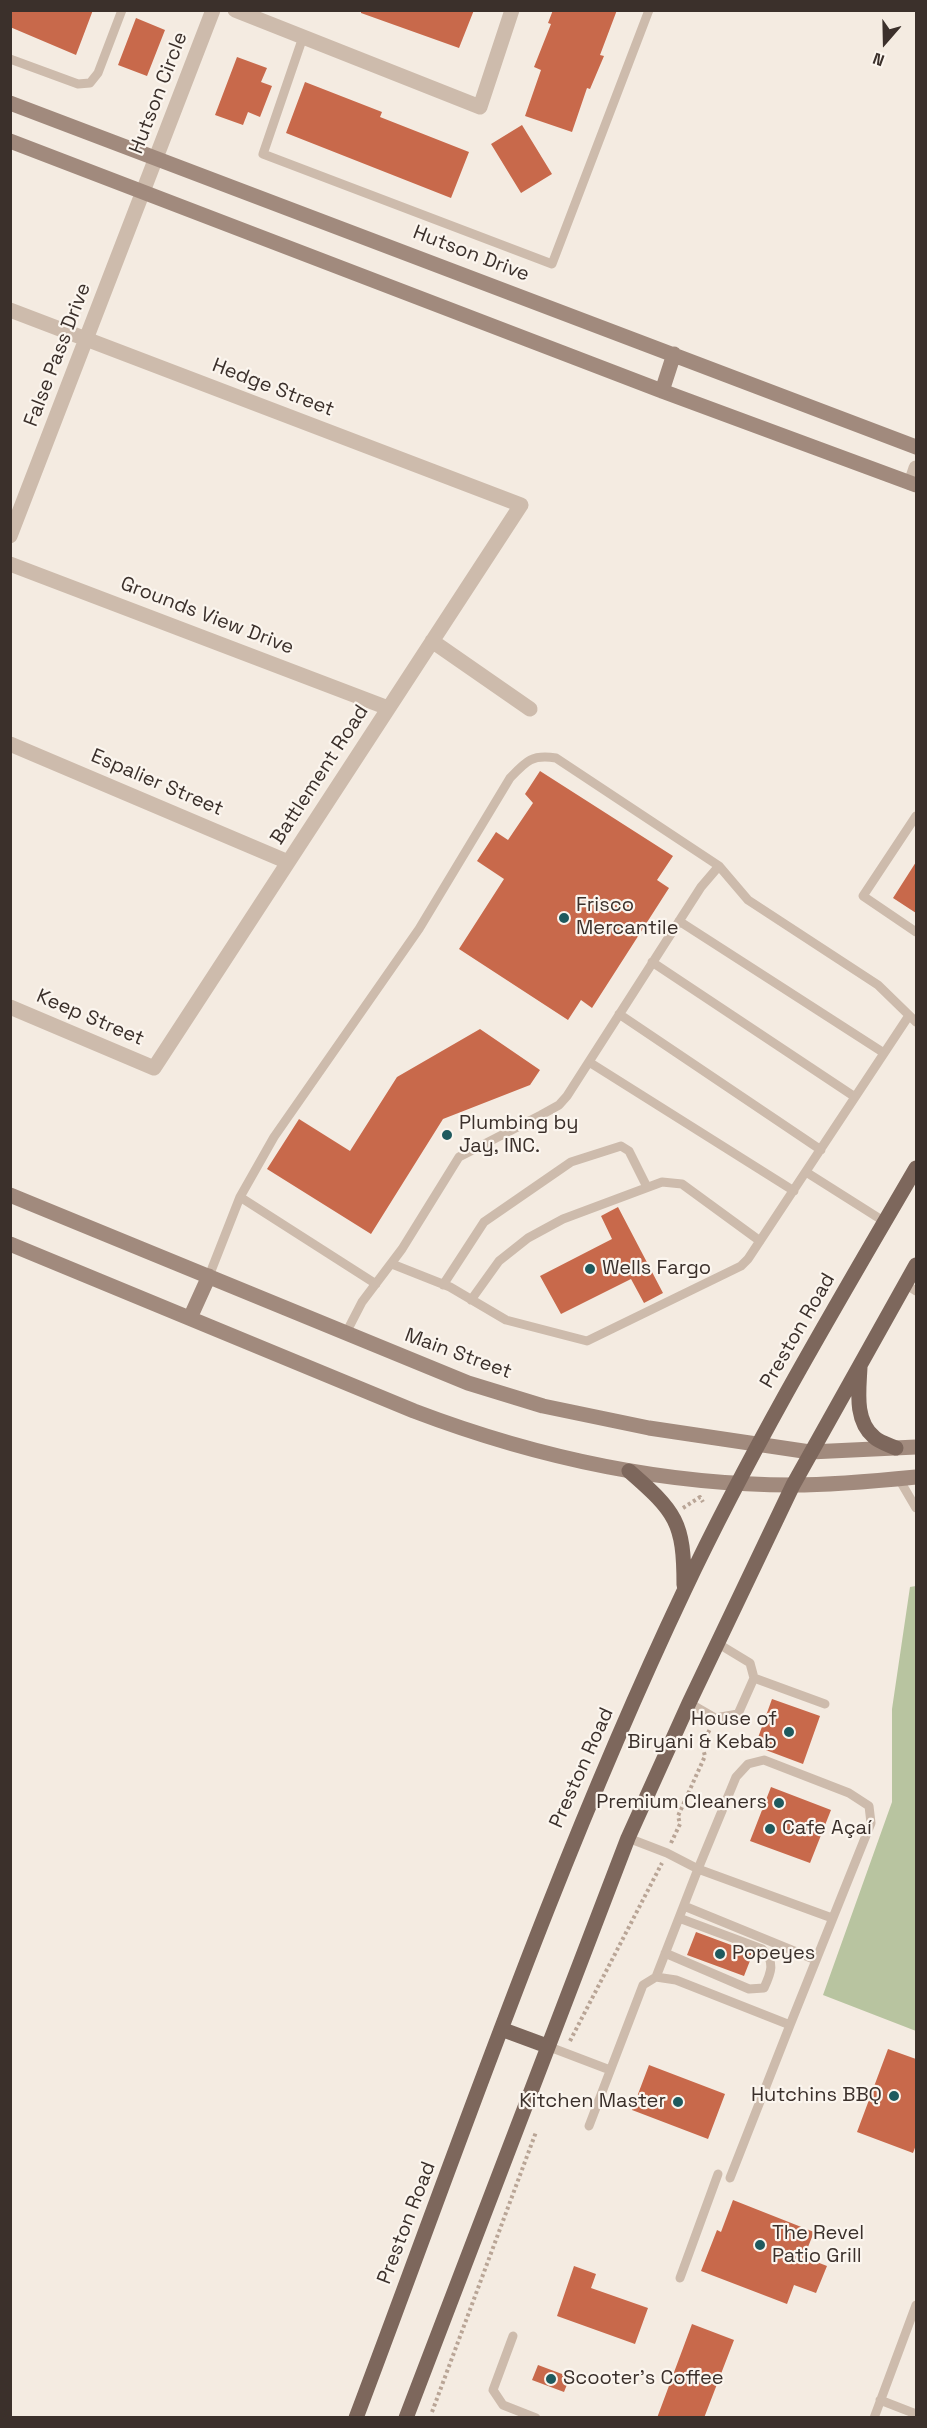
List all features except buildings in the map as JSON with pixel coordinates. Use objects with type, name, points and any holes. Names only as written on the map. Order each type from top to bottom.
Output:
[{"type":"main road","name":"Preston Road","points":[[356,2418],[568,1852],[684,1590],[757,1444],[916,1168]]},
{"type":"main road","points":[[406,2418],[628,1838],[688,1703],[793,1485],[860,1363],[911,1288],[916,1265]]},
{"type":"main road","points":[[860,1363],[859,1408],[866,1426],[874,1438],[896,1448]]},
{"type":"main road","points":[[628,1471],[661,1499],[677,1523],[684,1547],[684,1590]]},
{"type":"main road","points":[[501,2029],[547,2046]]},
{"type":"street","name":"Hutson Circle","points":[[144,190],[213,10]]},
{"type":"street","points":[[235,10],[480,107],[512,10]]},
{"type":"street","name":"Hutson Drive","points":[[10,103],[916,447]]},
{"type":"street","points":[[10,141],[144,190],[662,391],[914,484],[916,468]]},
{"type":"street","name":"False Pass Drive","points":[[10,536],[144,190]]},
{"type":"street","name":"Hedge Street","points":[[10,310],[521,505]]},
{"type":"street","points":[[662,391],[674,354]]},
{"type":"street","name":"Battlement Road","points":[[154,1068],[521,505]]},
{"type":"street","name":"Grounds View Drive","points":[[10,564],[388,708]]},
{"type":"street","points":[[432,642],[530,709]]},
{"type":"street","name":"Espalier Street","points":[[10,744],[288,862]]},
{"type":"street","name":"Keep Street","points":[[10,1007],[154,1068]]},
{"type":"street","name":"Main Street","points":[[10,1195],[468,1383],[543,1406],[649,1428],[810,1452],[916,1447]]},
{"type":"street","points":[[10,1244],[471,1433],[547,1454],[628,1471],[739,1482],[793,1485],[916,1477]]},
{"type":"street","points":[[190,1318],[208,1276]]},
{"type":"lane","points":[[10,59],[78,84],[90,83],[98,73],[122,10]]},
{"type":"lane","points":[[303,37],[263,154],[552,264],[649,10]]},
{"type":"lane","points":[[208,1276],[240,1197],[274,1137],[419,929],[510,778],[524,763],[540,755],[556,758],[719,866],[748,900],[878,985],[912,1019],[884,1053],[794,1191],[741,1266],[587,1341],[506,1320],[443,1285],[392,1264]]},
{"type":"lane","points":[[916,816],[863,896],[916,932]]},
{"type":"lane","points":[[346,1333],[362,1302],[392,1264],[459,1157],[559,1105],[679,921],[719,866]]},
{"type":"lane","points":[[679,921],[884,1053]]},
{"type":"lane","points":[[652,962],[855,1097]]},
{"type":"lane","points":[[620,1014],[821,1150]]},
{"type":"lane","points":[[589,1062],[794,1191]]},
{"type":"lane","points":[[443,1285],[484,1222],[571,1162],[621,1146],[629,1151],[647,1187]]},
{"type":"lane","points":[[806,1172],[885,1222]]},
{"type":"lane","points":[[471,1300],[499,1261],[528,1238],[562,1219],[662,1182],[682,1184],[760,1241]]},
{"type":"lane","points":[[240,1197],[376,1284]]},
{"type":"lane","points":[[899,1479],[916,1508]]},
{"type":"lane","points":[[688,1703],[715,1718],[738,1714],[754,1678],[750,1663],[717,1643]]},
{"type":"lane","points":[[754,1678],[825,1704]]},
{"type":"lane","points":[[589,2126],[643,1985],[656,1977],[735,1777],[748,1764],[764,1760],[849,1793],[869,1806],[871,1823],[730,2178]]},
{"type":"lane","points":[[628,1838],[698,1869],[832,1918]]},
{"type":"lane","points":[[684,1906],[816,1960]]},
{"type":"lane","points":[[665,1953],[749,1989],[761,1989],[773,1966],[769,1955],[762,1949],[679,1918]]},
{"type":"lane","points":[[656,1977],[676,1980],[790,2025]]},
{"type":"lane","points":[[547,2046],[610,2070]]},
{"type":"lane","points":[[680,2278],[718,2174]]},
{"type":"lane","points":[[874,2418],[916,2305]]},
{"type":"lane","points":[[513,2336],[493,2390],[503,2405],[536,2418]]},
{"type":"lane","points":[[880,2400],[916,2414]]},
{"type":"path","points":[[681,1509],[700,1497],[703,1502]]},
{"type":"green space","points":[[916,1586],[916,2031],[823,1995],[892,1802],[892,1709],[910,1587]]},
{"type":"place","name":"Frisco Mercantile","points":[[564,918]]},
{"type":"place","name":"Plumbing by Jay, INC.","points":[[447,1135]]},
{"type":"place","name":"Wells Fargo","points":[[590,1269]]},
{"type":"place","name":"House of Biryani & Kebab","points":[[789,1732]]},
{"type":"place","name":"Premium Cleaners","points":[[779,1803]]},
{"type":"place","name":"Cafe Açaí","points":[[770,1829]]},
{"type":"place","name":"Popeyes","points":[[720,1954]]},
{"type":"place","name":"Hutchins BBQ","points":[[894,2096]]},
{"type":"place","name":"Kitchen Master","points":[[678,2102]]},
{"type":"place","name":"The Revel Patio Grill","points":[[760,2245]]},
{"type":"place","name":"Scooter's Coffee","points":[[551,2379]]}]
